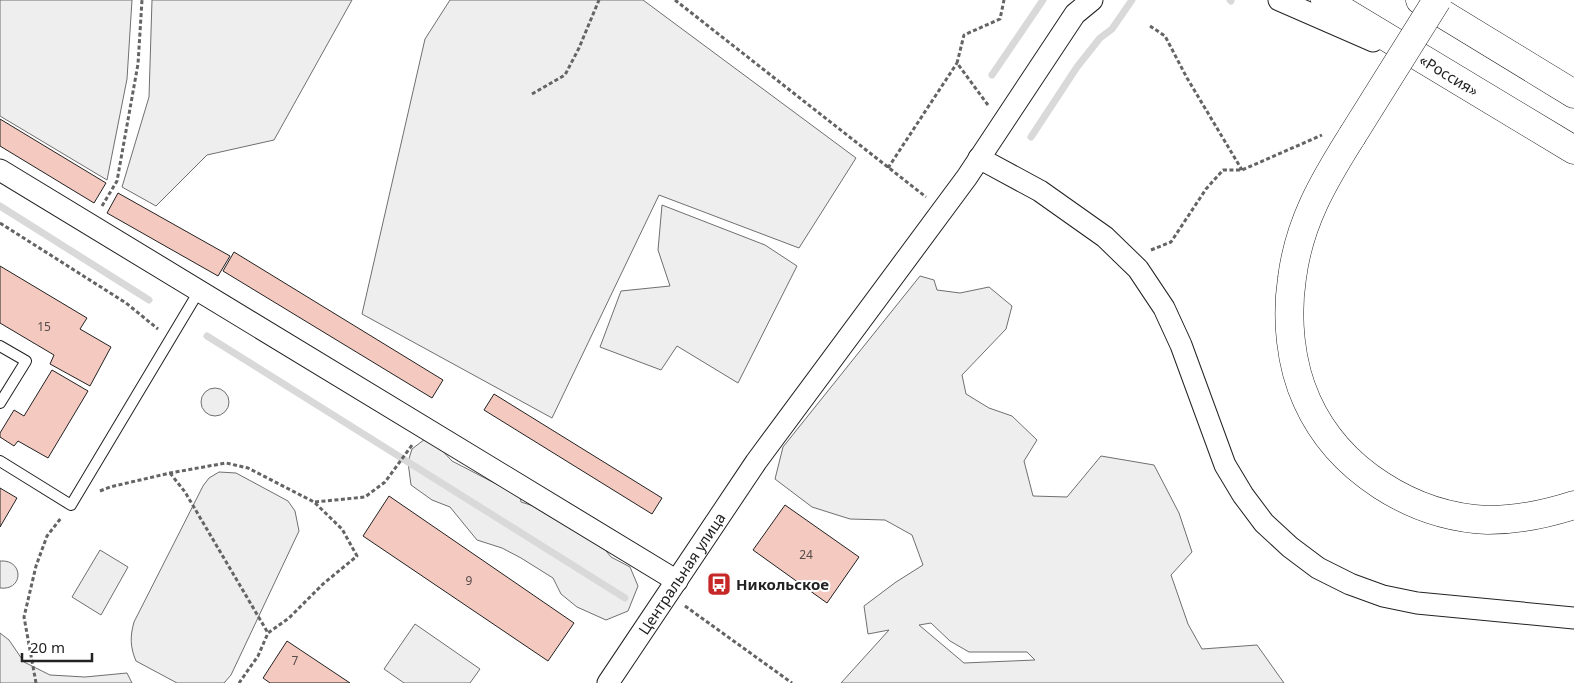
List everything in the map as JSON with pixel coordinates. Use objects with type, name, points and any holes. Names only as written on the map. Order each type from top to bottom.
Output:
[{"type":"main road","name":"«Россия»","points":[[1325,0],[1573,150]]},
{"type":"main road","points":[[1420,0],[1574,94]]},
{"type":"main road","points":[[1437,0],[1340,134],[1324,182],[1312,205],[1298,246],[1290,306],[1294,357],[1306,400],[1321,428],[1342,453],[1373,480],[1394,494],[1440,512],[1489,520],[1538,515],[1574,505]]},
{"type":"street","name":"Центральная улица","points":[[608,683],[756,462],[979,158],[1078,7],[1092,0]]},
{"type":"street","points":[[1279,0],[1442,70]]},
{"type":"street","points":[[979,158],[1040,191],[1105,237],[1138,269],[1164,308],[1174,330],[1225,465],[1243,495],[1259,516],[1290,547],[1326,572],[1350,584],[1383,596],[1451,607],[1574,618]]},
{"type":"street","points":[[0,170],[424,428],[672,587]]},
{"type":"lane","points":[[0,461],[71,505],[199,291]]},
{"type":"lane","points":[[0,346],[26,361],[0,403]]},
{"type":"path","points":[[91,226],[117,181],[138,64],[142,0]]},
{"type":"path","points":[[532,94],[565,75],[579,48],[599,0]]},
{"type":"path","points":[[675,0],[942,210]]},
{"type":"path","points":[[888,168],[957,63],[964,35],[1000,19],[1004,0]]},
{"type":"path","points":[[1150,26],[1165,36],[1187,78],[1242,170]]},
{"type":"path","points":[[957,63],[1001,124]]},
{"type":"path","points":[[1129,260],[1171,242],[1206,189],[1223,170],[1242,170],[1340,134]]},
{"type":"path","points":[[0,223],[126,303],[171,338]]},
{"type":"path","points":[[314,502],[365,497],[385,482],[424,428]]},
{"type":"path","points":[[36,683],[24,617],[36,566],[47,536],[71,505],[110,487],[170,473],[226,463],[248,468],[314,502],[342,529],[357,556],[323,584],[289,618],[268,633],[258,656],[239,683]]},
{"type":"path","points":[[170,473],[185,492],[268,633]]},
{"type":"path","points":[[672,587],[792,683]]},
{"type":"shaded area","points":[[0,0],[132,0],[127,79],[107,180],[0,116]]},
{"type":"shaded area","points":[[152,0],[352,0],[274,140],[207,155],[156,206],[122,187],[149,97]]},
{"type":"shaded area","points":[[450,0],[643,0],[856,158],[799,248],[659,195],[552,418],[362,314],[425,39]]},
{"type":"shaded area","points":[[662,205],[765,245],[797,266],[738,383],[677,346],[661,370],[600,347],[621,291],[670,286],[658,250]]},
{"type":"shaded area","points":[[920,276],[934,280],[937,290],[960,293],[989,287],[1012,306],[1006,329],[962,375],[966,394],[989,408],[1012,416],[1037,440],[1024,461],[1033,496],[1067,497],[1101,456],[1154,465],[1179,513],[1192,552],[1171,575],[1188,624],[1202,649],[1257,645],[1284,683],[841,683],[889,630],[868,634],[864,606],[923,565],[912,535],[885,520],[850,519],[812,507],[775,479],[783,447]],"holes":[[[931,623],[950,641],[969,652],[1027,652],[1035,660],[964,663],[919,625]]]},
{"type":"shaded area","points":[[215,388],[225,392],[229,402],[225,412],[215,416],[205,412],[201,402],[205,392]]},
{"type":"shaded area","points":[[425,439],[439,447],[452,461],[506,489],[520,494],[521,502],[540,508],[602,546],[611,557],[630,567],[638,586],[628,611],[606,620],[577,607],[561,594],[553,578],[502,548],[477,540],[450,507],[432,500],[411,485],[408,462],[412,449]]},
{"type":"shaded area","points":[[219,472],[236,473],[288,501],[295,511],[299,531],[231,675],[224,683],[177,683],[136,661],[131,637],[134,622],[203,486],[209,478]]},
{"type":"shaded area","points":[[100,550],[128,567],[101,615],[72,597]]},
{"type":"shaded area","points":[[0,561],[8,562],[17,569],[17,580],[8,588],[0,588]]},
{"type":"shaded area","points":[[415,624],[480,669],[470,683],[404,683],[384,669]]},
{"type":"shaded area","points":[[0,633],[9,640],[24,662],[50,675],[85,677],[127,673],[132,683],[0,683]]},
{"type":"building","points":[[0,119],[106,183],[94,203],[0,146]]},
{"type":"building","points":[[118,193],[230,256],[218,276],[107,213]]},
{"type":"building","points":[[234,252],[443,380],[432,398],[223,271]]},
{"type":"building","points":[[0,266],[87,318],[80,329],[111,347],[90,386],[50,364],[54,355],[0,323]]},
{"type":"building","points":[[52,370],[88,391],[48,458],[18,441],[14,446],[0,437],[0,433],[14,410],[24,416]]},
{"type":"building","points":[[494,394],[662,498],[652,514],[484,410]]},
{"type":"building","points":[[0,488],[17,498],[0,527]]},
{"type":"building","points":[[389,496],[574,623],[548,661],[363,536]]},
{"type":"building","points":[[785,505],[859,557],[827,603],[753,550]]},
{"type":"building","points":[[287,641],[350,683],[270,683],[263,678]]},
{"type":"waterway","points":[[992,75],[1043,0]]},
{"type":"waterway","points":[[1031,137],[1077,67],[1100,38],[1112,29],[1132,0]]},
{"type":"waterway","points":[[0,206],[149,300]]},
{"type":"waterway","points":[[207,336],[625,598]]},
{"type":"place","name":"Никольское","points":[[719,584]]}]
